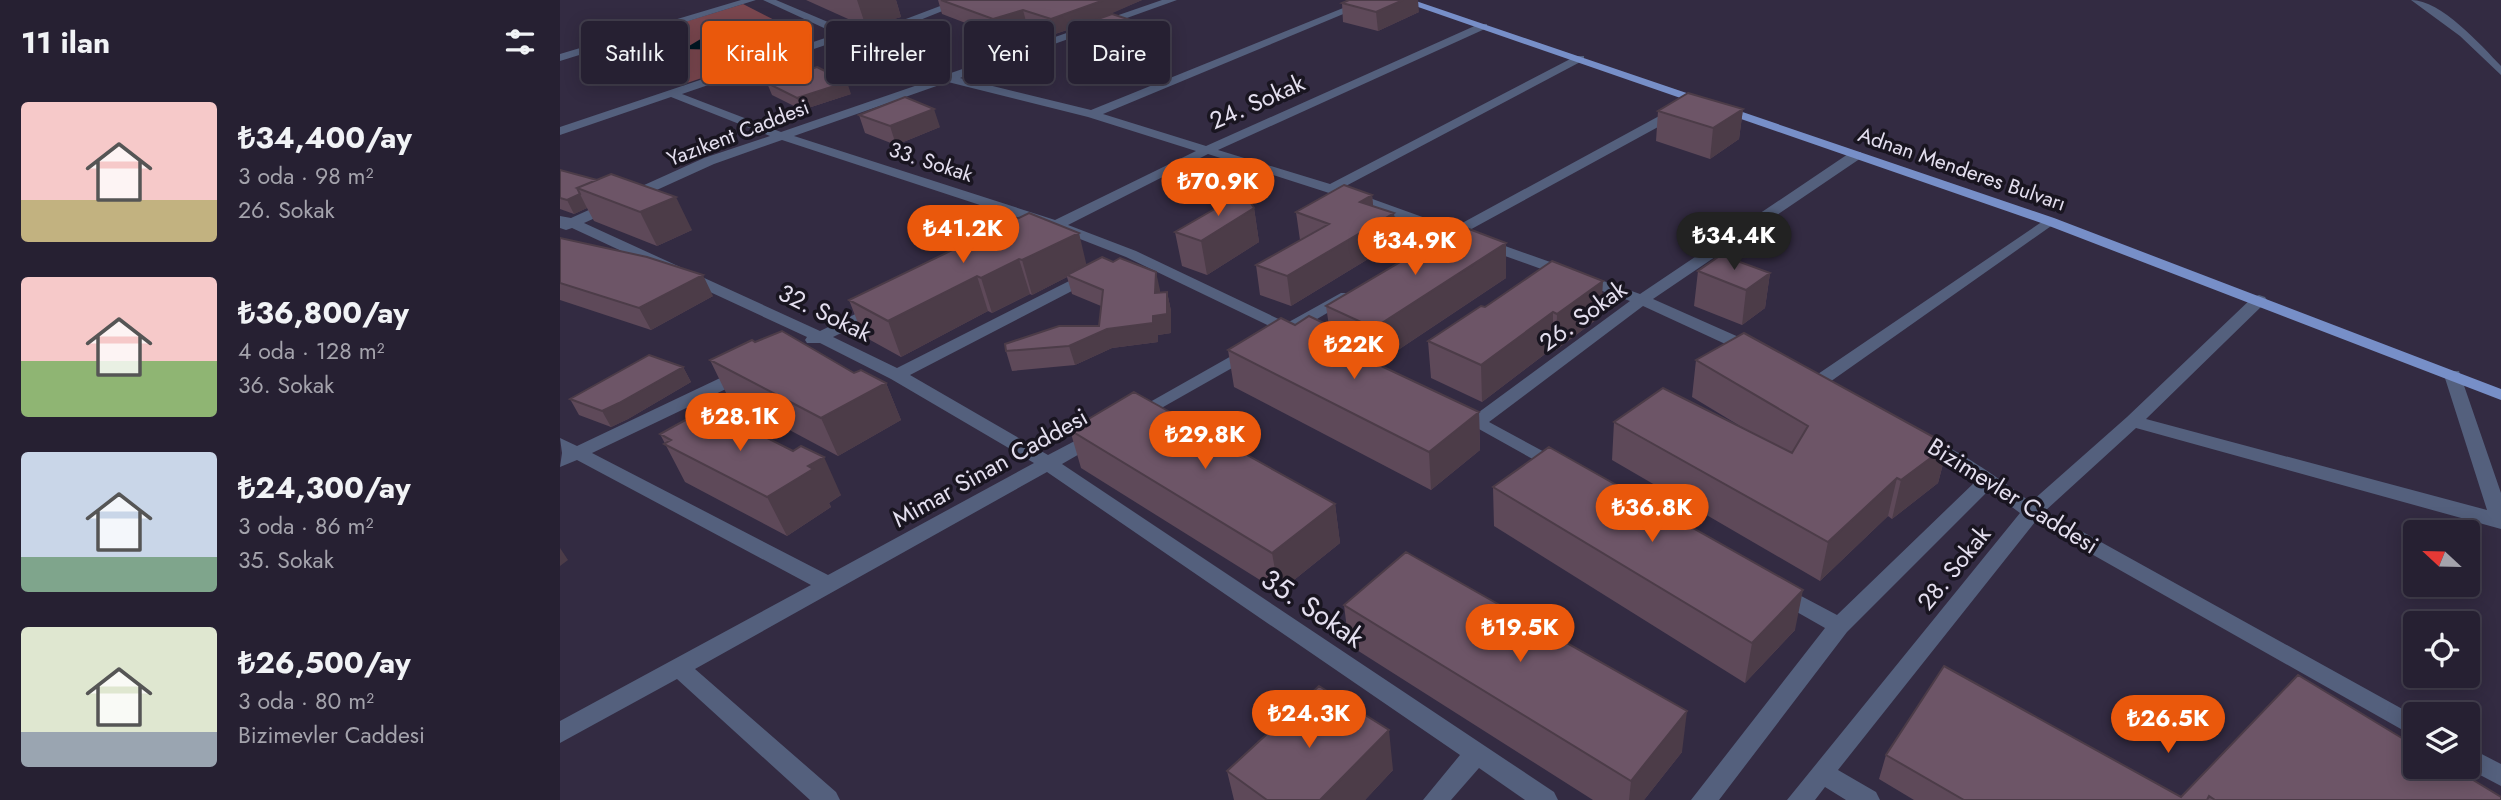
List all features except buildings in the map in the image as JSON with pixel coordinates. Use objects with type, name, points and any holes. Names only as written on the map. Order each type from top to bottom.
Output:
[{"type":"main road","name":"Adnan Menderes Bulvarı","points":[[1403,0],[1580,58],[2049,221],[2501,395]]},
{"type":"street","points":[[560,58],[751,0]]},
{"type":"street","points":[[768,0],[826,27]]},
{"type":"street","points":[[902,21],[965,0]]},
{"type":"street","name":"Yazıkent Caddesi","points":[[950,77],[1172,0]]},
{"type":"street","points":[[1092,114],[1372,0]]},
{"type":"street","points":[[2416,0],[2464,34],[2501,72]]},
{"type":"street","name":"24. Sokak","points":[[1031,236],[1209,149],[1483,26]]},
{"type":"street","points":[[560,131],[826,46]]},
{"type":"street","points":[[1332,189],[1580,58]]},
{"type":"street","points":[[950,78],[1092,114],[1332,189],[1642,300],[1773,359]]},
{"type":"street","name":"Yazıkent Caddesi","points":[[564,224],[709,161],[930,84]]},
{"type":"street","name":"33. Sokak","points":[[673,94],[779,135],[1056,225],[1131,254],[1312,341]]},
{"type":"street","points":[[1431,247],[1698,100]]},
{"type":"street","name":"26. Sokak","points":[[1477,422],[1642,300],[1856,155]]},
{"type":"street","points":[[1821,381],[2049,221]]},
{"type":"street","name":"32. Sokak","points":[[564,224],[820,337],[897,375],[1049,464]]},
{"type":"street","points":[[897,375],[1131,254]]},
{"type":"street","name":"Mimar Sinan Caddesi","points":[[560,733],[1049,464],[1360,288]]},
{"type":"street","name":"28. Sokak","points":[[1800,800],[2032,512],[2133,421],[2259,300]]},
{"type":"street","points":[[796,348],[895,301]]},
{"type":"street","points":[[566,453],[760,366]]},
{"type":"street","points":[[2453,375],[2500,521]]},
{"type":"street","points":[[1442,404],[1574,476]]},
{"type":"street","points":[[2133,421],[2500,521]]},
{"type":"street","name":"Bizimevler Caddesi","points":[[1916,437],[1988,480],[2032,512],[2403,720]]},
{"type":"street","points":[[566,453],[827,584]]},
{"type":"street","name":"35. Sokak","points":[[1049,464],[1545,800]]},
{"type":"street","name":"28. Sokak","points":[[1704,800],[1839,626],[1988,480]]},
{"type":"street","points":[[1767,586],[1839,626]]},
{"type":"street","points":[[680,669],[827,800]]},
{"type":"street","points":[[1436,800],[1476,754]]},
{"type":"street","points":[[2480,764],[2501,776]]},
{"type":"street","points":[[1822,773],[1867,800]]},
{"type":"shaded area","points":[[743,4],[777,21],[702,21],[702,78],[688,83],[688,21]]},
{"type":"water","points":[[702,38],[702,49],[688,49]]}]
